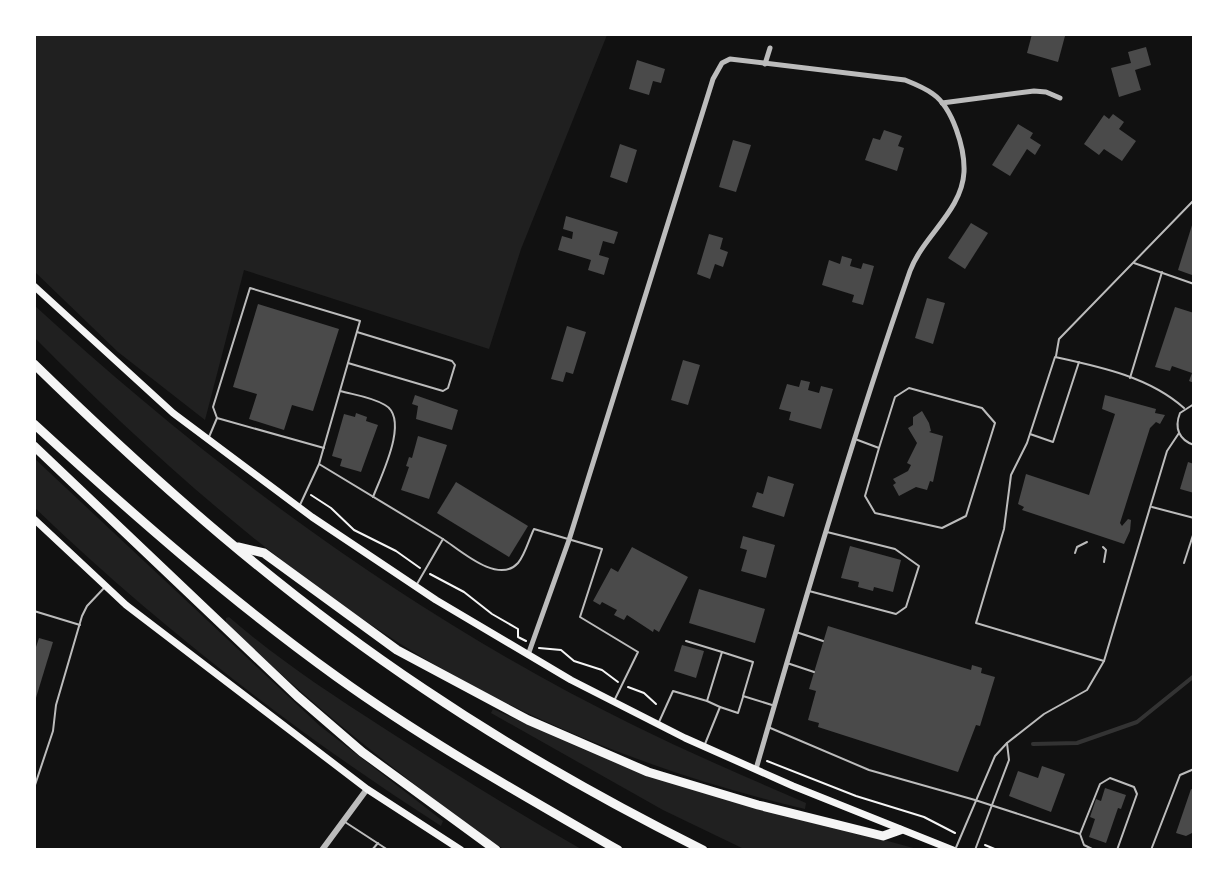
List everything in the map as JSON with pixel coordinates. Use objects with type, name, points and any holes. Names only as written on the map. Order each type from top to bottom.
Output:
[{"type":"highway","points":[[34,364],[177,497],[234,546],[423,689],[560,775],[703,849]]},
{"type":"highway","points":[[34,424],[123,506],[254,614],[336,677],[403,722],[618,849]]},
{"type":"highway","points":[[34,446],[297,696],[362,752],[496,849]]},
{"type":"highway","points":[[234,546],[264,553],[397,650],[528,720],[637,767],[758,805],[883,836],[900,830]]},
{"type":"main road","points":[[34,286],[173,413],[299,508],[415,586],[528,655],[613,702],[704,747],[900,830],[954,849]]},
{"type":"main road","points":[[34,519],[126,605],[367,789],[461,849]]},
{"type":"street","points":[[765,64],[770,48]]},
{"type":"street","points":[[528,655],[569,540],[713,79],[722,63],[730,59],[905,80],[934,95],[951,117],[961,151],[964,170],[962,185],[956,200],[912,267],[855,439],[756,769]]},
{"type":"street","points":[[942,103],[1034,91],[1046,92],[1060,98]]},
{"type":"street","points":[[322,849],[367,789]]},
{"type":"lane","points":[[1104,661],[976,623],[1004,529],[1011,475],[1030,434],[1059,339],[1194,200]]},
{"type":"lane","points":[[1134,263],[1194,284]]},
{"type":"lane","points":[[1130,378],[1162,272]]},
{"type":"lane","points":[[208,440],[217,418],[213,407],[250,288],[360,321],[319,464],[299,508]]},
{"type":"lane","points":[[348,363],[443,391],[447,388],[455,365],[452,361],[357,332]]},
{"type":"lane","points":[[1055,357],[1104,368],[1130,378],[1165,392],[1184,408]]},
{"type":"lane","points":[[1030,434],[1053,442],[1079,362]]},
{"type":"lane","points":[[909,388],[982,408],[995,423],[966,516],[942,528],[875,513],[865,496],[879,448],[895,397],[909,388]]},
{"type":"lane","points":[[340,391],[387,406],[396,416],[396,431],[373,498]]},
{"type":"lane","points":[[1194,404],[1184,408],[1177,420],[1182,439],[1194,445]]},
{"type":"lane","points":[[217,418],[324,448]]},
{"type":"lane","points":[[954,849],[995,756],[1007,743],[1044,714],[1087,690],[1104,661],[1167,451],[1179,433]]},
{"type":"lane","points":[[855,439],[879,448]]},
{"type":"lane","points":[[319,464],[494,570],[510,569],[519,562],[534,529],[602,549],[580,617],[638,652],[613,702]]},
{"type":"lane","points":[[1152,507],[1194,518]]},
{"type":"lane","points":[[809,591],[896,614],[906,607],[919,566],[895,549],[827,532]]},
{"type":"lane","points":[[1184,563],[1194,532]]},
{"type":"lane","points":[[415,586],[443,539]]},
{"type":"lane","points":[[1075,553],[1077,547],[1087,542]]},
{"type":"lane","points":[[1103,547],[1106,550],[1104,562]]},
{"type":"lane","points":[[34,788],[53,731],[56,705],[80,625],[87,606],[106,585]]},
{"type":"lane","points":[[34,611],[80,625]]},
{"type":"lane","points":[[796,632],[823,641]]},
{"type":"lane","points":[[658,724],[673,691],[738,713],[753,662],[686,641]]},
{"type":"lane","points":[[707,701],[722,652]]},
{"type":"lane","points":[[787,663],[814,672]]},
{"type":"lane","points":[[743,696],[775,706]]},
{"type":"lane","points":[[704,747],[720,707]]},
{"type":"lane","points":[[768,727],[869,770],[993,805],[1080,834]]},
{"type":"lane","points":[[975,849],[1009,760],[1007,743]]},
{"type":"lane","points":[[1151,849],[1180,775],[1194,769]]},
{"type":"lane","points":[[1094,849],[1084,845],[1080,834],[1100,784],[1110,778],[1134,787],[1137,794],[1117,849]]},
{"type":"lane","points":[[344,821],[388,849]]},
{"type":"lane","points":[[372,849],[378,843]]},
{"type":"path","points":[[306,491],[331,508],[354,530],[396,551],[424,571],[464,592],[492,614],[514,625],[518,629],[518,637],[542,650],[548,647],[561,650],[574,661],[602,670],[622,684],[644,693],[656,704]]},
{"type":"path","points":[[759,758],[856,796],[924,818],[961,836]]},
{"type":"path","points":[[978,842],[997,849]]},
{"type":"shaded area","points":[[34,35],[607,35],[521,249],[489,349],[244,270],[205,420],[118,352],[35,272]]},
{"type":"shaded area","points":[[34,305],[102,366],[245,482],[394,588],[551,683],[654,735],[806,803],[805,809],[694,778],[586,739],[481,690],[382,632],[336,601],[245,531],[115,417],[35,338]]},
{"type":"shaded area","points":[[34,458],[320,726],[443,821],[441,826],[334,754],[230,677],[130,595],[82,552],[35,508]]},
{"type":"shaded area","points":[[229,617],[284,661],[342,701],[480,789],[581,849],[504,849],[490,841],[421,790],[321,709],[226,623],[226,618]]},
{"type":"shaded area","points":[[493,709],[585,750],[657,778],[917,849],[744,849],[663,810],[491,713]]},
{"type":"building","points":[[1032,34],[1065,36],[1058,62],[1027,53]]},
{"type":"building","points":[[1146,47],[1151,65],[1135,70],[1141,90],[1119,97],[1111,68],[1131,63],[1128,52]]},
{"type":"building","points":[[637,60],[665,69],[661,83],[653,81],[649,95],[629,89]]},
{"type":"building","points":[[1113,114],[1124,122],[1119,129],[1136,141],[1122,161],[1104,149],[1099,155],[1084,144],[1104,115],[1109,119]]},
{"type":"building","points":[[1018,124],[1033,133],[1030,138],[1041,145],[1035,155],[1027,149],[1010,176],[992,165]]},
{"type":"building","points":[[884,130],[902,136],[898,146],[904,148],[897,171],[865,160],[873,138],[880,140]]},
{"type":"building","points":[[733,140],[751,145],[736,192],[719,187]]},
{"type":"building","points":[[620,144],[637,150],[627,183],[610,177]]},
{"type":"building","points":[[566,216],[618,232],[614,244],[603,241],[599,255],[609,258],[604,275],[588,270],[591,260],[558,250],[562,236],[572,239],[573,232],[563,229]]},
{"type":"building","points":[[1193,222],[1194,268],[1192,275],[1178,270]]},
{"type":"building","points":[[971,223],[988,233],[965,269],[948,258]]},
{"type":"building","points":[[709,234],[723,238],[720,249],[728,252],[723,267],[715,264],[710,279],[697,274]]},
{"type":"building","points":[[842,256],[852,259],[850,266],[861,269],[863,263],[874,266],[863,305],[852,302],[854,295],[822,285],[829,260],[840,264]]},
{"type":"building","points":[[927,298],[945,303],[933,344],[915,338]]},
{"type":"building","points":[[258,304],[339,329],[313,411],[292,405],[284,430],[249,419],[257,394],[233,387]]},
{"type":"building","points":[[1175,307],[1194,313],[1194,383],[1189,381],[1192,373],[1172,366],[1170,371],[1155,367]]},
{"type":"building","points":[[567,326],[586,332],[573,374],[566,372],[563,382],[551,379]]},
{"type":"building","points":[[683,360],[700,365],[688,405],[671,400]]},
{"type":"building","points":[[801,380],[810,382],[808,390],[819,393],[821,386],[833,389],[821,429],[789,420],[791,412],[779,409],[787,384],[799,387]]},
{"type":"building","points":[[415,395],[458,410],[452,430],[416,419],[418,406],[412,404]]},
{"type":"building","points":[[1105,395],[1156,409],[1155,413],[1165,415],[1160,424],[1156,422],[1150,428],[1120,523],[1122,526],[1128,519],[1131,520],[1130,531],[1124,544],[1022,510],[1024,507],[1018,504],[1026,474],[1089,495],[1115,414],[1102,409]]},
{"type":"building","points":[[922,411],[929,423],[931,431],[929,432],[943,436],[933,482],[930,481],[927,490],[916,487],[899,496],[893,485],[896,483],[893,479],[908,471],[911,465],[907,463],[917,443],[908,428],[913,425],[913,417]]},
{"type":"building","points":[[356,413],[367,417],[366,421],[378,425],[361,472],[340,466],[342,459],[332,456],[344,414],[355,417]]},
{"type":"building","points":[[418,436],[447,445],[429,499],[401,490],[409,467],[406,466],[409,457],[412,458]]},
{"type":"building","points":[[1188,462],[1194,464],[1194,493],[1180,489]]},
{"type":"building","points":[[768,476],[794,484],[784,517],[752,507],[757,492],[763,494]]},
{"type":"building","points":[[456,482],[528,526],[509,557],[437,513]]},
{"type":"building","points":[[743,536],[775,545],[766,578],[741,571],[747,550],[740,548]]},
{"type":"building","points":[[850,546],[901,560],[893,592],[874,587],[873,591],[858,587],[859,582],[841,578]]},
{"type":"building","points":[[632,547],[688,577],[659,632],[654,629],[653,632],[627,615],[624,620],[614,615],[617,610],[602,602],[600,605],[593,601],[611,568],[618,572]]},
{"type":"building","points":[[699,589],[765,609],[755,643],[689,623]]},
{"type":"building","points":[[828,626],[971,670],[972,665],[982,668],[981,673],[995,677],[980,726],[976,725],[958,772],[818,727],[819,723],[808,720],[816,691],[809,689]]},
{"type":"building","points":[[39,638],[53,642],[35,701],[34,653]]},
{"type":"building","points":[[682,645],[704,651],[696,678],[674,671]]},
{"type":"building","points":[[1042,766],[1065,774],[1051,812],[1009,796],[1018,771],[1038,778]]},
{"type":"building","points":[[1105,788],[1126,795],[1121,809],[1118,808],[1106,843],[1089,837],[1095,819],[1090,817],[1096,799],[1101,801]]},
{"type":"building","points":[[1191,789],[1194,790],[1194,832],[1186,836],[1176,833]]},
{"type":"waterway","points":[[1033,744],[1077,743],[1137,722],[1194,676]]}]
